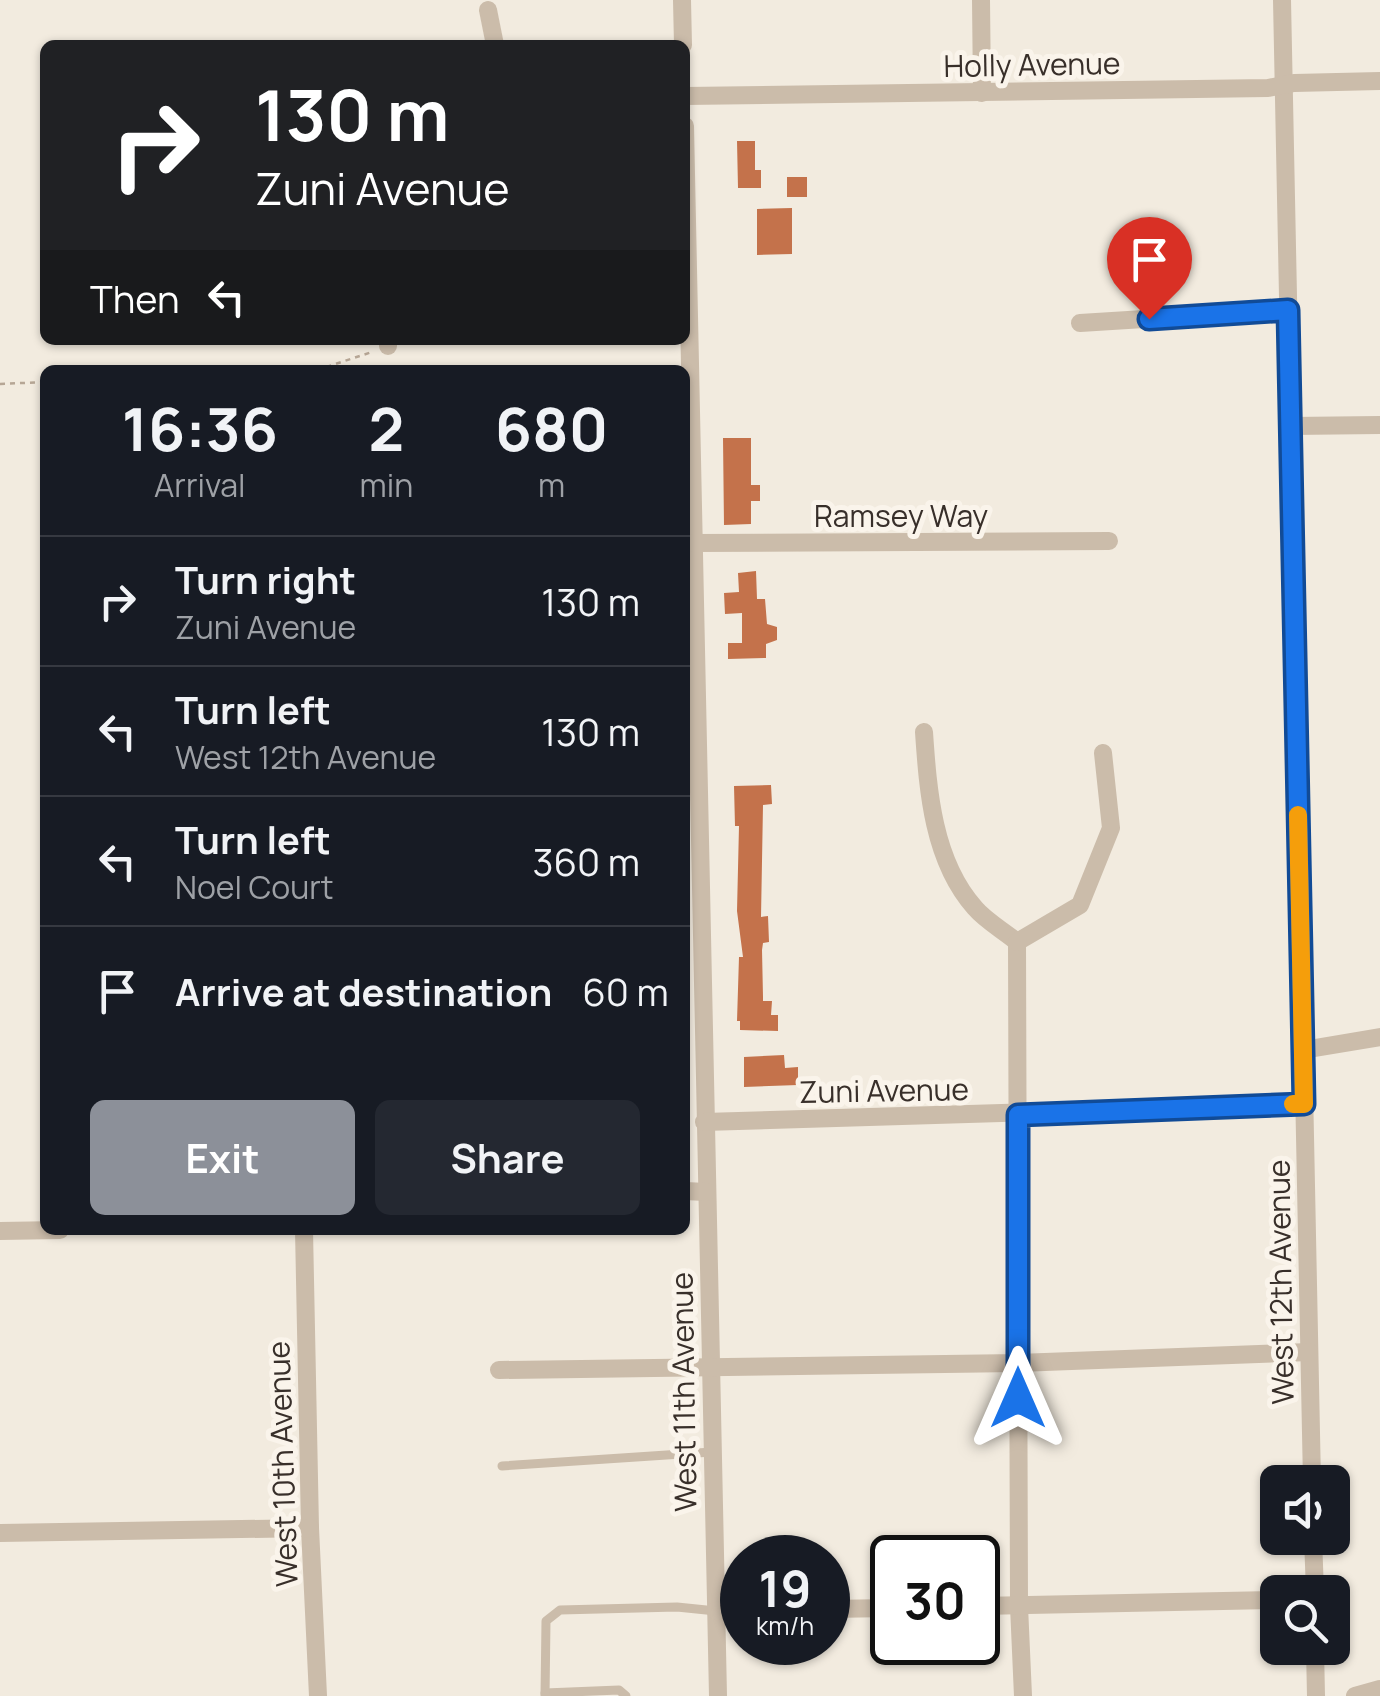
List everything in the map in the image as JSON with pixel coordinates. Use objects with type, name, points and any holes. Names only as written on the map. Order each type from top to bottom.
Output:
[{"type":"street","points":[[682,0],[683,40]]},
{"type":"street","points":[[981,0],[982,93]]},
{"type":"street","name":"West 12th Avenue","points":[[1282,0],[1312,1465]]},
{"type":"street","points":[[488,10],[494,40]]},
{"type":"street","name":"Holly Avenue","points":[[690,96],[982,93],[1380,81]]},
{"type":"street","points":[[1080,323],[1288,310]]},
{"type":"street","name":"West 11th Avenue","points":[[690,425],[694,1022],[704,1122],[718,1696]]},
{"type":"street","points":[[1291,426],[1380,425]]},
{"type":"street","name":"Ramsey Way","points":[[692,544],[1109,542]]},
{"type":"street","points":[[924,732],[929,800],[947,862],[974,908],[1017,942]]},
{"type":"street","points":[[1017,942],[1080,905],[1111,828],[1103,753]]},
{"type":"street","points":[[1017,942],[1022,1696]]},
{"type":"street","points":[[1303,1050],[1380,1037]]},
{"type":"street","name":"Zuni Avenue","points":[[704,1122],[1304,1104]]},
{"type":"street","points":[[690,1192],[706,1192]]},
{"type":"street","points":[[0,1231],[40,1230]]},
{"type":"street","name":"West 10th Avenue","points":[[304,1235],[318,1696]]},
{"type":"street","points":[[499,1370],[1018,1363],[1309,1352]]},
{"type":"street","points":[[0,1533],[310,1528]]},
{"type":"street","points":[[1000,1606],[1260,1600]]},
{"type":"street","points":[[716,1611],[720,1611]]},
{"type":"street","points":[[1315,1665],[1316,1696]]},
{"type":"street","points":[[1355,1696],[1380,1690]]},
{"type":"lane","points":[[502,1466],[712,1452]]},
{"type":"lane","points":[[626,1696],[619,1690],[545,1694],[546,1620],[560,1610],[677,1606],[716,1611]]},
{"type":"path","points":[[329,365],[383,345]]},
{"type":"path","points":[[0,384],[40,382]]},
{"type":"building","points":[[737,141],[755,141],[755,170],[761,170],[761,188],[738,188]]},
{"type":"building","points":[[787,177],[807,177],[807,197],[787,197]]},
{"type":"building","points":[[792,208],[792,254],[757,255],[757,209]]},
{"type":"building","points":[[723,438],[751,438],[751,485],[760,485],[760,501],[751,501],[751,524],[724,525]]},
{"type":"building","points":[[756,571],[757,599],[765,599],[767,624],[777,627],[777,640],[766,644],[766,658],[728,659],[728,643],[742,643],[742,613],[725,614],[724,593],[739,592],[738,573]]},
{"type":"building","points":[[771,785],[772,804],[763,805],[761,917],[768,916],[769,942],[763,943],[762,950],[763,1001],[772,1001],[771,1015],[778,1015],[778,1031],[740,1030],[739,957],[743,957],[737,911],[739,826],[735,826],[734,786]]},
{"type":"building","points":[[784,1055],[785,1068],[798,1067],[798,1085],[744,1087],[744,1057]]},
{"type":"slow traffic","points":[[1293,1104],[1304,1104],[1298,815]]},
{"type":"route","points":[[1018,1398],[1018,1115],[1304,1104],[1288,310],[1149,319]]}]
